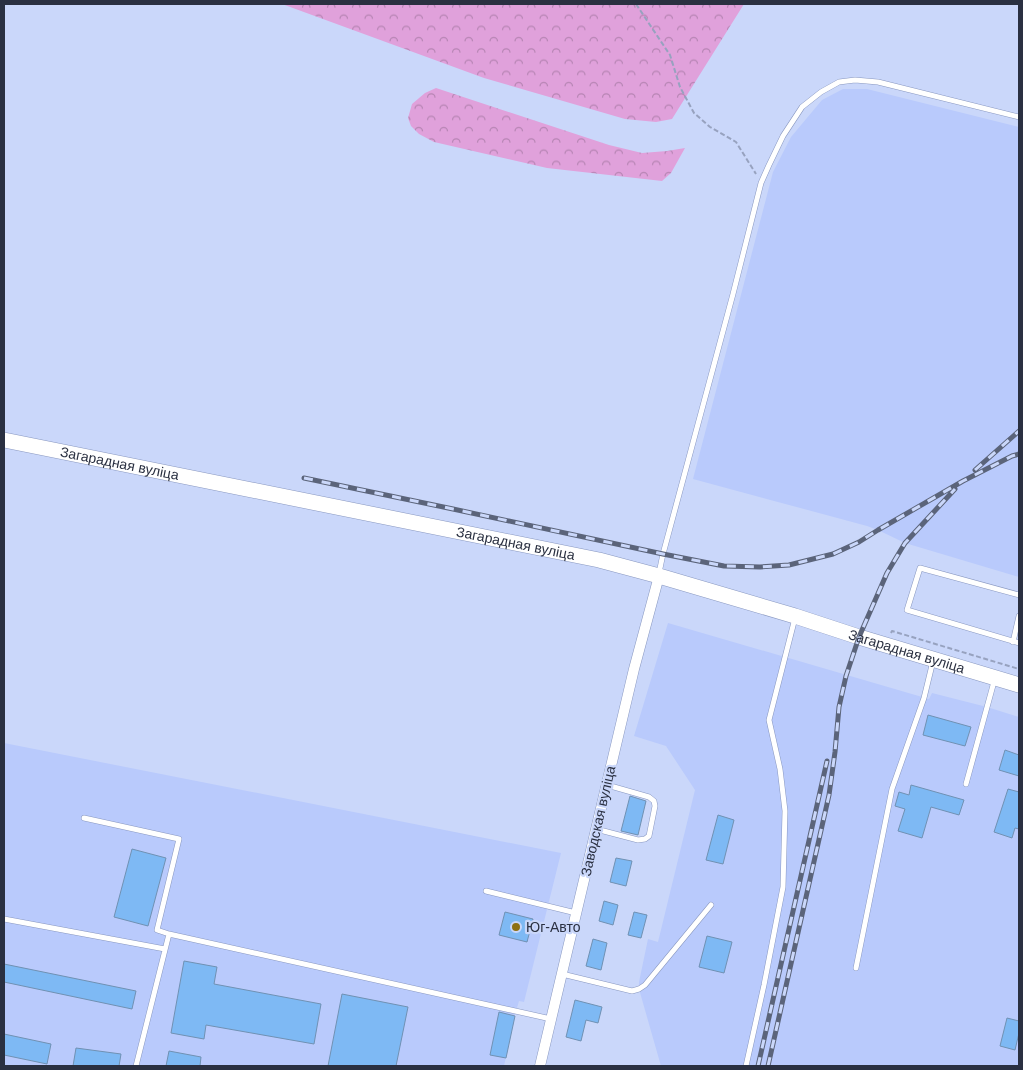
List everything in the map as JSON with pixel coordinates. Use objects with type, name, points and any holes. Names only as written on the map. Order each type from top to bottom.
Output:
[{"type":"main road","name":"Загарадная вуліца","points":[[4,440],[580,556],[659,576],[1019,685]]},
{"type":"street","name":"Заводская вуліца","points":[[539,1065],[634,669],[659,576]]},
{"type":"lane","points":[[659,576],[663,554],[731,303],[761,182],[783,136],[802,107],[821,92],[839,82],[855,80],[878,82],[1019,117]]},
{"type":"lane","points":[[1019,595],[920,568],[907,610],[1016,643],[1019,616]]},
{"type":"lane","points":[[746,1066],[783,887],[785,811],[780,768],[770,720],[795,616]]},
{"type":"lane","points":[[856,968],[892,789],[924,698],[933,659]]},
{"type":"lane","points":[[966,784],[995,678]]},
{"type":"lane","points":[[595,829],[638,840],[650,836],[655,806],[654,800],[606,785]]},
{"type":"lane","points":[[84,818],[179,839],[156,930],[551,1019]]},
{"type":"lane","points":[[486,891],[576,913]]},
{"type":"lane","points":[[562,974],[632,991],[639,989],[654,975],[711,905]]},
{"type":"lane","points":[[4,919],[165,949]]},
{"type":"lane","points":[[136,1066],[169,934]]},
{"type":"path","points":[[636,4],[670,54],[680,87],[694,113],[710,127],[736,142],[761,182]]},
{"type":"path","points":[[888,645],[892,631],[1019,669]]},
{"type":"shaded area","points":[[843,89],[867,89],[1019,127],[1019,577],[905,543],[867,526],[693,479],[773,172],[791,137],[822,100]]},
{"type":"shaded area","points":[[668,623],[929,699],[932,693],[1019,717],[1019,1066],[661,1066],[639,989],[639,982],[648,939],[658,942],[695,790],[666,746],[634,736]]},
{"type":"shaded area","points":[[4,743],[561,853],[524,1002],[519,1001],[504,1066],[4,1066]]},
{"type":"green space","points":[[282,4],[744,4],[672,119],[656,122],[625,119],[484,78]]},
{"type":"green space","points":[[436,88],[609,145],[642,153],[685,148],[671,173],[662,181],[547,168],[434,142],[419,134],[411,126],[408,118],[412,104],[425,93]]},
{"type":"building","points":[[928,715],[971,727],[965,746],[923,735]]},
{"type":"building","points":[[1005,750],[1019,755],[1019,776],[999,770]]},
{"type":"building","points":[[911,785],[964,800],[959,815],[931,807],[922,838],[898,831],[905,809],[895,806],[899,792],[909,795]]},
{"type":"building","points":[[1008,789],[1019,792],[1019,829],[1015,828],[1012,838],[994,832]]},
{"type":"building","points":[[630,796],[646,801],[638,835],[621,831]]},
{"type":"building","points":[[718,815],[734,820],[723,864],[706,860]]},
{"type":"building","points":[[132,849],[166,858],[148,926],[114,917]]},
{"type":"building","points":[[616,858],[632,861],[626,886],[610,882]]},
{"type":"building","points":[[604,901],[618,905],[613,925],[599,921]]},
{"type":"building","name":"Юг-Авто","points":[[505,912],[533,919],[527,942],[499,935]]},
{"type":"building","points":[[634,912],[647,915],[641,938],[628,935]]},
{"type":"building","points":[[707,936],[732,942],[724,973],[699,967]]},
{"type":"building","points":[[593,939],[607,943],[601,970],[586,966]]},
{"type":"building","points":[[184,961],[217,967],[214,984],[321,1004],[314,1044],[206,1025],[204,1039],[171,1033]]},
{"type":"building","points":[[4,964],[136,991],[132,1009],[4,982]]},
{"type":"building","points":[[342,994],[408,1007],[396,1066],[328,1066]]},
{"type":"building","points":[[575,1000],[602,1007],[598,1023],[586,1020],[581,1041],[566,1037]]},
{"type":"building","points":[[499,1012],[515,1016],[506,1058],[490,1055]]},
{"type":"building","points":[[1007,1018],[1019,1021],[1019,1033],[1015,1050],[1000,1046]]},
{"type":"building","points":[[4,1034],[51,1044],[47,1064],[4,1055]]},
{"type":"building","points":[[76,1048],[121,1054],[119,1066],[73,1066]]},
{"type":"building","points":[[169,1051],[201,1057],[200,1066],[166,1066]]},
{"type":"railway","points":[[975,470],[1019,431]]},
{"type":"railway","points":[[304,478],[724,566],[760,567],[789,565],[833,554],[859,542],[963,481],[1019,454]]},
{"type":"railway","points":[[768,1066],[829,795],[839,707],[846,676],[859,637],[887,573],[905,543],[955,489]]},
{"type":"railway","points":[[758,1066],[827,761]]},
{"type":"place","name":"Юг-Авто","points":[[516,927]]}]
